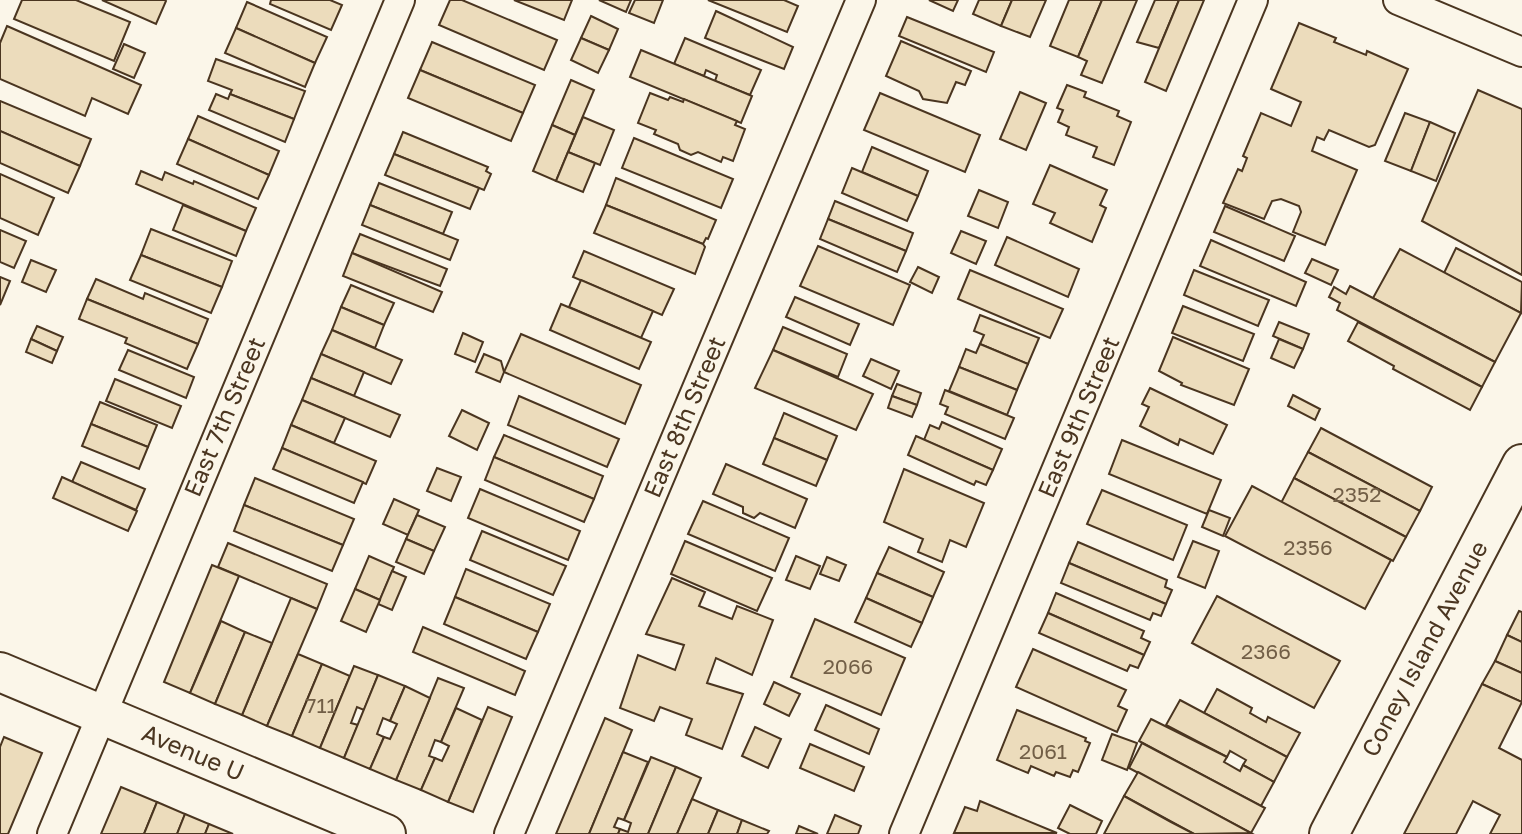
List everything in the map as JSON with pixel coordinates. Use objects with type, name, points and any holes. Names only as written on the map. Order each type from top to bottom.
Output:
[{"type":"main road","name":"Coney Island Avenue","points":[[1329,834],[1522,464]]},
{"type":"main road","name":"Avenue U","points":[[0,672],[386,834]]},
{"type":"street","name":"East 7th Street","points":[[51,834],[400,0]]},
{"type":"street","name":"East 8th Street","points":[[509,834],[861,0]]},
{"type":"street","name":"East 9th Street","points":[[904,834],[1253,0]]},
{"type":"street","points":[[1398,0],[1522,52]]},
{"type":"building","points":[[22,0],[76,0],[130,22],[114,61],[14,19]]},
{"type":"building","points":[[102,0],[165,0],[166,1],[156,24]]},
{"type":"building","points":[[271,0],[330,0],[342,5],[331,30],[270,4]]},
{"type":"building","points":[[450,0],[462,0],[557,40],[544,70],[439,25]]},
{"type":"building","points":[[514,0],[572,0],[564,20]]},
{"type":"building","points":[[599,0],[631,0],[626,12]]},
{"type":"building","points":[[635,0],[663,0],[654,23],[629,13]]},
{"type":"building","points":[[708,0],[784,0],[798,6],[787,32]]},
{"type":"building","points":[[929,0],[958,0],[953,11]]},
{"type":"building","points":[[979,0],[1012,0],[1001,26],[973,14]]},
{"type":"building","points":[[1012,0],[1046,0],[1030,37],[1001,26]]},
{"type":"building","points":[[1069,0],[1102,0],[1078,57],[1050,46]]},
{"type":"building","points":[[1102,0],[1137,0],[1102,83],[1081,75],[1087,61],[1078,57]]},
{"type":"building","points":[[1155,0],[1179,0],[1159,48],[1137,42]]},
{"type":"building","points":[[1179,0],[1204,0],[1166,91],[1145,82]]},
{"type":"building","points":[[247,2],[327,37],[315,63],[236,28]]},
{"type":"building","points":[[716,11],[793,47],[784,69],[705,38]]},
{"type":"building","points":[[591,16],[618,29],[609,50],[581,38]]},
{"type":"building","points":[[907,17],[994,52],[986,72],[899,36]]},
{"type":"building","points":[[1299,23],[1336,38],[1334,42],[1366,55],[1367,51],[1408,69],[1375,145],[1369,147],[1329,130],[1324,140],[1317,137],[1312,151],[1357,170],[1325,245],[1293,232],[1301,212],[1299,206],[1281,199],[1272,201],[1264,219],[1223,203],[1238,169],[1242,171],[1247,158],[1243,156],[1261,113],[1291,126],[1301,102],[1271,89]]},
{"type":"building","points":[[7,26],[141,85],[128,114],[92,98],[85,116],[0,79],[0,43]]},
{"type":"building","points":[[236,28],[315,63],[305,87],[225,53]]},
{"type":"building","points":[[581,38],[609,50],[598,73],[571,60]]},
{"type":"building","points":[[685,38],[761,70],[750,95],[715,81],[717,75],[706,70],[704,76],[674,64]]},
{"type":"building","points":[[901,41],[971,71],[965,85],[956,82],[947,103],[923,99],[919,91],[886,76]]},
{"type":"building","points":[[432,42],[535,85],[523,113],[420,70]]},
{"type":"building","points":[[124,44],[145,53],[134,78],[113,69]]},
{"type":"building","points":[[641,50],[752,96],[741,123],[630,77]]},
{"type":"building","points":[[216,59],[305,91],[294,119],[230,94],[232,90],[208,81]]},
{"type":"building","points":[[420,70],[523,113],[511,141],[408,98]]},
{"type":"building","points":[[571,80],[594,90],[575,135],[552,125]]},
{"type":"building","points":[[1067,85],[1086,92],[1084,97],[1119,111],[1117,116],[1131,122],[1114,165],[1093,157],[1097,147],[1066,135],[1069,127],[1058,122],[1063,110],[1057,108]]},
{"type":"building","points":[[1478,90],[1522,109],[1522,275],[1422,221]]},
{"type":"building","points":[[1020,92],[1046,103],[1026,150],[1000,139]]},
{"type":"building","points":[[650,93],[668,100],[670,97],[683,102],[684,99],[737,121],[735,125],[745,129],[733,161],[723,157],[721,162],[698,152],[691,155],[680,150],[678,144],[654,134],[656,130],[638,123]]},
{"type":"building","points":[[880,93],[980,135],[965,172],[864,130]]},
{"type":"building","points":[[216,94],[228,99],[230,94],[294,119],[285,142],[209,110]]},
{"type":"building","points":[[0,101],[91,139],[80,166],[0,131]]},
{"type":"building","points":[[1405,113],[1430,122],[1411,171],[1385,161]]},
{"type":"building","points":[[198,116],[279,151],[269,175],[188,139]]},
{"type":"building","points":[[583,117],[614,130],[600,165],[568,152]]},
{"type":"building","points":[[1430,122],[1455,133],[1436,181],[1411,171]]},
{"type":"building","points":[[552,125],[575,135],[556,181],[533,171]]},
{"type":"building","points":[[0,131],[80,166],[68,193],[0,163]]},
{"type":"building","points":[[403,132],[488,167],[486,171],[491,174],[484,190],[394,154]]},
{"type":"building","points":[[634,138],[733,179],[721,208],[622,168]]},
{"type":"building","points":[[188,139],[269,175],[258,199],[177,164]]},
{"type":"building","points":[[872,147],[928,171],[918,196],[862,172]]},
{"type":"building","points":[[568,152],[595,163],[583,192],[556,181]]},
{"type":"building","points":[[394,154],[479,188],[470,209],[385,175]]},
{"type":"building","points":[[1050,165],[1107,190],[1100,205],[1106,208],[1092,242],[1050,223],[1055,213],[1033,204]]},
{"type":"building","points":[[852,168],[918,196],[907,221],[842,193]]},
{"type":"building","points":[[141,171],[162,180],[165,172],[193,184],[194,181],[256,208],[246,231],[136,184]]},
{"type":"building","points":[[0,174],[54,198],[38,235],[0,218]]},
{"type":"building","points":[[616,178],[716,220],[708,239],[706,238],[703,244],[606,205]]},
{"type":"building","points":[[379,183],[452,212],[443,234],[370,205]]},
{"type":"building","points":[[979,190],[1008,202],[998,228],[968,216]]},
{"type":"building","points":[[835,201],[913,233],[906,251],[828,219]]},
{"type":"building","points":[[183,205],[246,231],[236,256],[173,230]]},
{"type":"building","points":[[370,205],[458,240],[450,260],[362,225]]},
{"type":"building","points":[[606,205],[703,244],[705,247],[695,274],[594,233]]},
{"type":"building","points":[[1225,206],[1295,236],[1284,261],[1214,232]]},
{"type":"building","points":[[828,219],[906,251],[897,272],[820,239]]},
{"type":"building","points":[[151,229],[232,261],[222,287],[141,255]]},
{"type":"building","points":[[0,230],[26,241],[14,268],[0,262]]},
{"type":"building","points":[[961,231],[986,241],[976,264],[951,253]]},
{"type":"building","points":[[360,234],[447,269],[440,286],[352,253]]},
{"type":"building","points":[[1007,237],[1079,269],[1068,297],[995,265]]},
{"type":"building","points":[[1211,240],[1306,282],[1296,306],[1200,266]]},
{"type":"building","points":[[818,246],[910,285],[893,325],[800,286]]},
{"type":"building","points":[[1456,248],[1522,282],[1521,313],[1444,273]]},
{"type":"building","points":[[1400,249],[1521,313],[1495,362],[1373,298]]},
{"type":"building","points":[[584,251],[674,289],[662,315],[573,277]]},
{"type":"building","points":[[352,253],[442,292],[433,312],[343,276]]},
{"type":"building","points":[[141,255],[222,287],[211,313],[130,280]]},
{"type":"building","points":[[1312,259],[1338,270],[1331,285],[1305,273]]},
{"type":"building","points":[[31,260],[56,270],[46,292],[22,282]]},
{"type":"building","points":[[918,267],[939,277],[932,293],[910,282]]},
{"type":"building","points":[[970,270],[1063,309],[1050,338],[958,299]]},
{"type":"building","points":[[1194,270],[1269,300],[1258,326],[1184,295]]},
{"type":"building","points":[[0,277],[10,281],[0,305]]},
{"type":"building","points":[[96,279],[143,299],[145,293],[208,319],[198,344],[87,299]]},
{"type":"building","points":[[581,280],[653,311],[641,338],[569,307]]},
{"type":"building","points":[[351,285],[394,303],[384,325],[341,307]]},
{"type":"building","points":[[1350,286],[1495,362],[1482,387],[1337,310],[1340,303],[1329,297],[1334,287],[1346,294]]},
{"type":"building","points":[[795,297],[859,324],[850,345],[786,317]]},
{"type":"building","points":[[87,299],[198,344],[187,369],[125,343],[127,338],[79,319]]},
{"type":"building","points":[[561,304],[651,342],[639,369],[550,330]]},
{"type":"building","points":[[1183,306],[1254,334],[1243,361],[1172,333]]},
{"type":"building","points":[[341,307],[384,325],[375,348],[332,330]]},
{"type":"building","points":[[980,315],[1039,338],[1028,364],[980,344],[984,335],[974,331]]},
{"type":"building","points":[[1279,322],[1309,334],[1303,349],[1273,336]]},
{"type":"building","points":[[1358,322],[1482,387],[1470,410],[1393,369],[1394,366],[1348,341]]},
{"type":"building","points":[[37,326],[63,337],[57,351],[31,339]]},
{"type":"building","points":[[783,327],[847,354],[838,377],[773,350]]},
{"type":"building","points":[[332,330],[402,360],[391,384],[321,354]]},
{"type":"building","points":[[463,333],[483,342],[475,362],[455,354]]},
{"type":"building","points":[[521,334],[641,385],[625,424],[504,372]]},
{"type":"building","points":[[1173,337],[1249,369],[1234,405],[1181,385],[1182,383],[1159,371]]},
{"type":"building","points":[[31,339],[57,351],[52,363],[26,352]]},
{"type":"building","points":[[1279,339],[1303,349],[1294,368],[1271,358]]},
{"type":"building","points":[[980,344],[1028,364],[1017,390],[959,367],[966,349],[976,353]]},
{"type":"building","points":[[128,350],[194,377],[186,398],[119,370]]},
{"type":"building","points":[[773,350],[873,394],[856,430],[755,388]]},
{"type":"building","points":[[321,354],[364,372],[354,396],[311,378]]},
{"type":"building","points":[[484,354],[501,361],[504,372],[500,382],[476,372]]},
{"type":"building","points":[[871,359],[899,371],[891,389],[863,376]]},
{"type":"building","points":[[959,367],[1017,390],[1007,415],[949,391]]},
{"type":"building","points":[[311,378],[400,415],[390,437],[302,400]]},
{"type":"building","points":[[115,379],[181,406],[172,428],[106,401]]},
{"type":"building","points":[[897,384],[921,393],[917,405],[892,396]]},
{"type":"building","points":[[1150,388],[1227,425],[1213,454],[1180,439],[1178,445],[1140,426],[1149,407],[1142,404]]},
{"type":"building","points":[[945,390],[1014,418],[1005,439],[945,414],[948,407],[940,404]]},
{"type":"building","points":[[1293,395],[1320,409],[1315,420],[1288,406]]},
{"type":"building","points":[[519,396],[619,439],[607,467],[508,425]]},
{"type":"building","points":[[892,396],[917,405],[912,417],[888,408]]},
{"type":"building","points":[[302,400],[345,418],[334,443],[291,425]]},
{"type":"building","points":[[100,402],[157,425],[148,447],[91,424]]},
{"type":"building","points":[[462,410],[489,423],[477,450],[449,436]]},
{"type":"building","points":[[784,413],[837,436],[827,460],[774,438]]},
{"type":"building","points":[[942,422],[1002,449],[993,470],[924,440],[930,425],[939,429]]},
{"type":"building","points":[[91,424],[148,447],[139,469],[82,446]]},
{"type":"building","points":[[291,425],[376,461],[366,484],[282,448]]},
{"type":"building","points":[[1321,428],[1432,487],[1420,511],[1308,452]]},
{"type":"building","points":[[504,435],[603,476],[594,499],[494,457]]},
{"type":"building","points":[[916,436],[993,470],[986,485],[976,481],[974,485],[908,455]]},
{"type":"building","points":[[774,438],[827,460],[816,486],[763,464]]},
{"type":"building","points":[[1122,440],[1221,480],[1207,514],[1109,474]]},
{"type":"building","points":[[282,448],[363,482],[354,503],[273,469]]},
{"type":"building","points":[[1308,452],[1420,511],[1406,537],[1294,478]]},
{"type":"building","points":[[494,457],[594,499],[584,522],[485,480]]},
{"type":"building","points":[[81,462],[145,489],[136,510],[72,482]]},
{"type":"building","points":[[726,464],[807,499],[795,528],[760,513],[754,518],[743,513],[743,507],[713,494]]},
{"type":"building","points":[[437,468],[461,477],[451,501],[427,491]]},
{"type":"building","points":[[904,469],[984,503],[966,547],[950,540],[942,562],[918,552],[923,539],[884,522]]},
{"type":"building","points":[[62,477],[137,511],[128,531],[53,498]]},
{"type":"building","points":[[255,478],[354,519],[343,545],[244,505]]},
{"type":"building","points":[[1294,478],[1406,537],[1393,561],[1281,503]]},
{"type":"building","points":[[1252,486],[1391,560],[1365,609],[1225,536]]},
{"type":"building","points":[[480,489],[580,531],[568,560],[468,518]]},
{"type":"building","points":[[1102,490],[1187,525],[1173,560],[1087,524]]},
{"type":"building","points":[[394,499],[419,510],[408,535],[383,524]]},
{"type":"building","points":[[703,501],[789,538],[775,571],[688,534]]},
{"type":"building","points":[[244,505],[343,545],[332,571],[234,531]]},
{"type":"building","points":[[1209,510],[1230,518],[1223,536],[1202,527]]},
{"type":"building","points":[[417,515],[445,527],[434,551],[406,539]]},
{"type":"building","points":[[482,531],[566,566],[553,595],[470,560]]},
{"type":"building","points":[[406,539],[434,551],[424,574],[396,562]]},
{"type":"building","points":[[685,541],[772,578],[757,611],[671,574]]},
{"type":"building","points":[[1193,541],[1219,551],[1205,588],[1178,577]]},
{"type":"building","points":[[1078,542],[1167,580],[1165,587],[1172,590],[1166,604],[1069,563]]},
{"type":"building","points":[[228,543],[327,584],[317,609],[218,567]]},
{"type":"building","points":[[889,547],[944,572],[933,597],[877,573]]},
{"type":"building","points":[[369,556],[394,567],[380,600],[355,589]]},
{"type":"building","points":[[796,556],[820,566],[810,589],[786,580]]},
{"type":"building","points":[[827,557],[846,565],[839,581],[820,574]]},
{"type":"building","points":[[1069,563],[1166,604],[1161,616],[1153,613],[1150,620],[1061,583]]},
{"type":"building","points":[[212,565],[239,576],[190,693],[164,682]]},
{"type":"building","points":[[466,569],[550,604],[538,632],[455,597]]},
{"type":"building","points":[[392,571],[406,577],[392,610],[378,604]]},
{"type":"building","points":[[877,573],[933,597],[922,623],[866,598]]},
{"type":"building","points":[[672,578],[705,592],[699,606],[732,619],[737,606],[773,620],[752,675],[716,658],[707,683],[743,694],[722,749],[686,735],[692,719],[660,707],[654,721],[620,708],[638,655],[675,670],[684,645],[646,634]]},
{"type":"building","points":[[355,589],[380,600],[366,632],[341,621]]},
{"type":"building","points":[[1056,593],[1144,631],[1141,638],[1150,642],[1144,655],[1048,613]]},
{"type":"building","points":[[1217,596],[1340,661],[1314,708],[1192,643]]},
{"type":"building","points":[[455,597],[538,632],[526,659],[444,624]]},
{"type":"building","points":[[291,598],[317,609],[267,726],[242,715]]},
{"type":"building","points":[[866,598],[922,623],[911,647],[855,622]]},
{"type":"building","points":[[1519,611],[1522,612],[1522,642],[1507,635]]},
{"type":"building","points":[[1048,613],[1144,655],[1138,668],[1130,665],[1127,671],[1039,633]]},
{"type":"building","points":[[815,619],[905,658],[881,715],[791,677]]},
{"type":"building","points":[[221,621],[245,632],[215,704],[190,693]]},
{"type":"building","points":[[423,627],[525,671],[515,695],[413,652]]},
{"type":"building","points":[[245,632],[272,643],[242,715],[215,704]]},
{"type":"building","points":[[1507,635],[1522,642],[1522,673],[1495,661]]},
{"type":"building","points":[[1033,649],[1126,690],[1118,706],[1127,710],[1117,732],[1016,687]]},
{"type":"building","points":[[298,654],[322,664],[292,736],[267,726]]},
{"type":"building","points":[[1495,661],[1522,673],[1522,702],[1482,684]]},
{"type":"building","points":[[322,664],[350,676],[320,748],[292,736]]},
{"type":"building","points":[[354,666],[378,675],[364,710],[357,707],[351,723],[358,725],[344,758],[320,748]]},
{"type":"building","points":[[378,675],[405,686],[390,721],[383,718],[377,734],[384,737],[370,769],[344,758]]},
{"type":"building","points":[[438,678],[464,688],[441,742],[435,740],[429,756],[435,758],[421,790],[396,780]]},
{"type":"building","points":[[774,682],[800,694],[789,716],[764,704]]},
{"type":"building","points":[[1482,684],[1522,702],[1499,748],[1522,760],[1522,834],[1490,834],[1500,815],[1473,801],[1456,834],[1404,834]]},
{"type":"building","points":[[405,686],[430,698],[396,780],[370,769],[384,737],[390,739],[397,724],[390,721]]},
{"type":"building","points":[[1217,689],[1252,708],[1250,713],[1266,722],[1268,717],[1300,733],[1287,757],[1204,713]]},
{"type":"building","points":[[1180,700],[1287,757],[1274,782],[1243,765],[1246,760],[1230,751],[1227,757],[1166,725]]},
{"type":"building","points":[[826,705],[879,729],[869,754],[815,730]]},
{"type":"building","points":[[488,707],[512,717],[473,812],[448,802]]},
{"type":"building","points":[[456,708],[482,720],[448,802],[421,790],[435,758],[442,761],[449,746],[441,742]]},
{"type":"building","points":[[1017,710],[1086,738],[1085,741],[1090,743],[1078,772],[1073,770],[1070,777],[1056,772],[1054,776],[1031,766],[1028,773],[997,760]]},
{"type":"building","points":[[605,718],[632,730],[589,834],[556,834]]},
{"type":"building","points":[[1151,719],[1227,757],[1224,762],[1240,771],[1243,765],[1274,782],[1261,806],[1139,741]]},
{"type":"building","points":[[755,727],[781,739],[768,768],[742,756]]},
{"type":"building","points":[[1112,734],[1137,743],[1127,770],[1102,760]]},
{"type":"building","points":[[4,737],[42,753],[8,834],[0,834],[0,747]]},
{"type":"building","points":[[1142,743],[1265,808],[1251,833],[1129,768]]},
{"type":"building","points":[[810,744],[864,767],[854,791],[800,768]]},
{"type":"building","points":[[623,752],[648,762],[624,820],[618,818],[614,827],[620,829],[618,834],[589,834]]},
{"type":"building","points":[[651,757],[676,767],[648,834],[618,834],[620,829],[628,832],[631,823],[624,820]]},
{"type":"building","points":[[676,767],[701,778],[677,834],[648,834]]},
{"type":"building","points":[[1138,772],[1251,833],[1194,834],[1124,796]]},
{"type":"building","points":[[121,787],[157,802],[144,834],[101,834]]},
{"type":"building","points":[[1124,796],[1171,822],[1194,834],[1104,834]]},
{"type":"building","points":[[692,799],[718,810],[708,834],[677,834]]},
{"type":"building","points":[[980,801],[1057,833],[954,833],[965,807],[977,811]]},
{"type":"building","points":[[157,802],[185,814],[177,834],[144,834]]},
{"type":"building","points":[[1070,805],[1102,821],[1096,834],[1070,834],[1058,828]]},
{"type":"building","points":[[718,810],[742,820],[737,834],[708,834]]},
{"type":"building","points":[[185,814],[209,824],[205,834],[177,834]]},
{"type":"building","points":[[835,815],[861,826],[858,834],[827,834]]},
{"type":"building","points":[[742,820],[769,831],[767,834],[737,834]]},
{"type":"building","points":[[209,824],[233,834],[205,834]]},
{"type":"building","points":[[799,826],[818,834],[796,834]]}]
